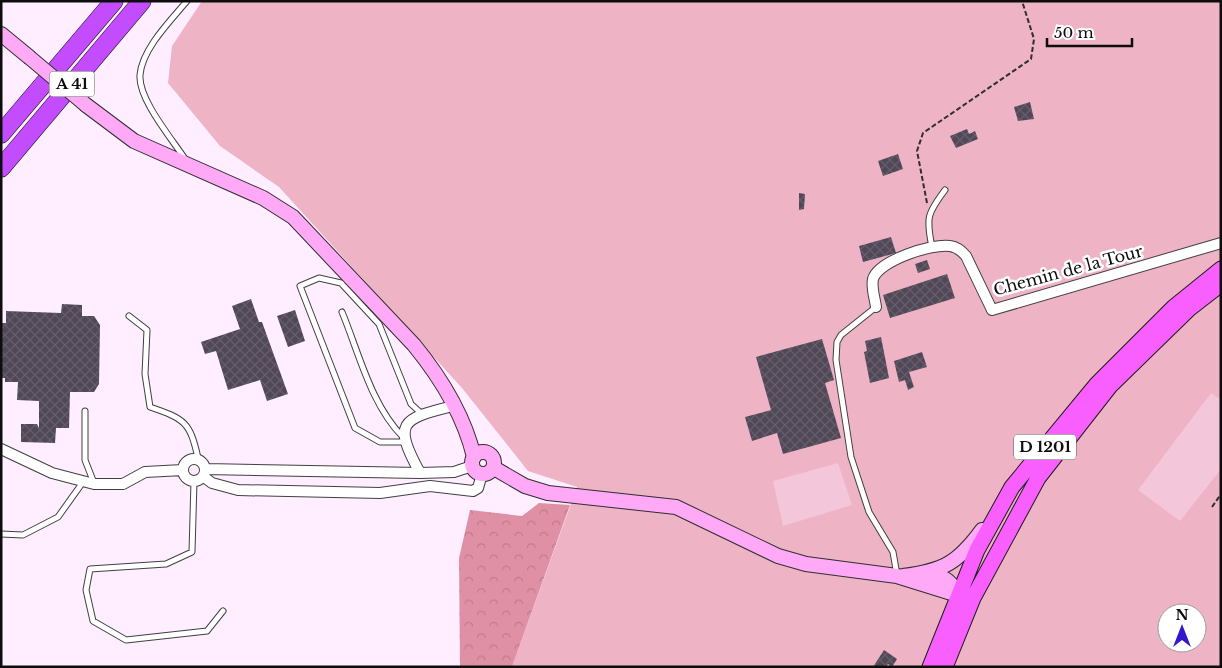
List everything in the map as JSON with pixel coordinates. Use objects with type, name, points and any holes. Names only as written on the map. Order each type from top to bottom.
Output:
[{"type":"highway","points":[[1,125],[98,1]]},
{"type":"highway","name":"A 41","points":[[1,134],[114,1]]},
{"type":"highway","name":"A 41","points":[[1,168],[142,1]]},
{"type":"main road","name":"D 1201","points":[[930,667],[977,550],[1012,487],[1097,384],[1174,307],[1221,269]]},
{"type":"main road","name":"D 1201","points":[[945,667],[973,598],[1038,478],[1110,386],[1190,308],[1221,284]]},
{"type":"main road","points":[[958,594],[974,583],[1015,508],[1038,478]]},
{"type":"street","points":[[1,34],[86,105],[134,142],[263,198],[293,217],[414,345],[451,400]]},
{"type":"street","name":"Chemin de la Tour","points":[[876,307],[873,280],[880,268],[932,247],[949,246],[960,249],[966,256],[992,310],[1221,243]]},
{"type":"street","points":[[202,476],[212,483],[238,490],[380,493],[430,486],[474,491],[478,488],[482,464],[455,399],[410,420],[405,428],[404,440],[420,473]]},
{"type":"street","points":[[1,449],[52,473],[94,484],[123,484],[145,472],[183,470]]},
{"type":"street","points":[[202,476],[203,461],[198,458],[190,459],[184,464],[183,470],[187,478],[202,476],[454,472],[482,464],[526,486],[548,493],[676,507],[778,556],[806,564],[897,576],[958,594]]},
{"type":"street","points":[[897,576],[928,573],[945,567],[968,550],[1012,487]]},
{"type":"street","points":[[928,573],[945,577],[952,584],[958,594],[962,610],[939,667]]},
{"type":"lane","points":[[187,1],[158,36],[143,63],[140,75],[144,94],[191,167]]},
{"type":"lane","points":[[932,247],[927,225],[929,212],[945,190]]},
{"type":"lane","points":[[404,440],[380,442],[355,428],[300,286],[319,278],[341,283],[379,324],[411,404],[422,414]]},
{"type":"lane","points":[[876,307],[841,335],[837,342],[836,360],[851,457],[869,512],[893,552],[897,576]]},
{"type":"lane","points":[[342,312],[378,402],[387,419],[404,440]]},
{"type":"lane","points":[[129,316],[147,330],[145,374],[150,407],[177,417],[192,432],[198,458]]},
{"type":"lane","points":[[85,410],[85,460],[94,484]]},
{"type":"lane","points":[[202,476],[192,552],[166,564],[90,569],[86,590],[93,621],[126,640],[207,631],[223,611]]},
{"type":"lane","points":[[1,534],[23,535],[58,517],[83,481]]},
{"type":"path","points":[[929,212],[917,151],[923,133],[1031,59],[1034,40],[1022,1]]},
{"type":"path","points":[[1212,507],[1221,494]]},
{"type":"shaded area","points":[[202,1],[1221,1],[1221,667],[512,667],[577,487],[528,471],[462,388],[279,187],[220,146],[168,83],[172,46]]},
{"type":"shaded area","points":[[1211,393],[1221,400],[1221,469],[1180,521],[1138,490]]},
{"type":"shaded area","points":[[838,463],[852,505],[783,526],[773,481]]},
{"type":"green space","points":[[539,503],[570,505],[512,667],[460,667],[459,558],[470,510],[522,516]]},
{"type":"building","points":[[1030,102],[1034,119],[1018,121],[1014,107]]},
{"type":"building","points":[[967,129],[969,134],[975,131],[978,139],[956,148],[950,136]]},
{"type":"building","points":[[898,154],[903,169],[883,176],[878,161]]},
{"type":"building","points":[[799,193],[805,194],[804,209],[799,210]]},
{"type":"building","points":[[891,237],[896,253],[863,262],[859,246]]},
{"type":"building","points":[[927,260],[930,269],[918,273],[915,264]]},
{"type":"building","points":[[947,274],[955,298],[890,318],[883,295]]},
{"type":"building","points":[[251,299],[259,322],[262,322],[288,394],[267,401],[260,380],[228,390],[216,351],[205,354],[201,342],[240,329],[232,306]]},
{"type":"building","points":[[62,304],[82,305],[82,316],[94,316],[100,325],[99,384],[94,392],[70,392],[69,428],[56,428],[55,443],[21,442],[21,424],[37,424],[39,428],[39,401],[17,400],[18,382],[5,382],[5,378],[1,378],[1,323],[6,323],[6,311],[61,313]]},
{"type":"building","points":[[295,310],[305,341],[288,347],[277,316]]},
{"type":"building","points":[[881,337],[889,378],[870,383],[864,352],[867,351],[865,341]]},
{"type":"building","points":[[822,339],[834,380],[825,383],[841,438],[783,454],[777,433],[752,441],[745,417],[771,410],[756,357]]},
{"type":"building","points":[[922,352],[927,367],[909,372],[914,387],[908,390],[905,380],[899,382],[894,361]]},
{"type":"building","points":[[884,650],[897,659],[892,667],[888,664],[886,667],[873,667]]}]
